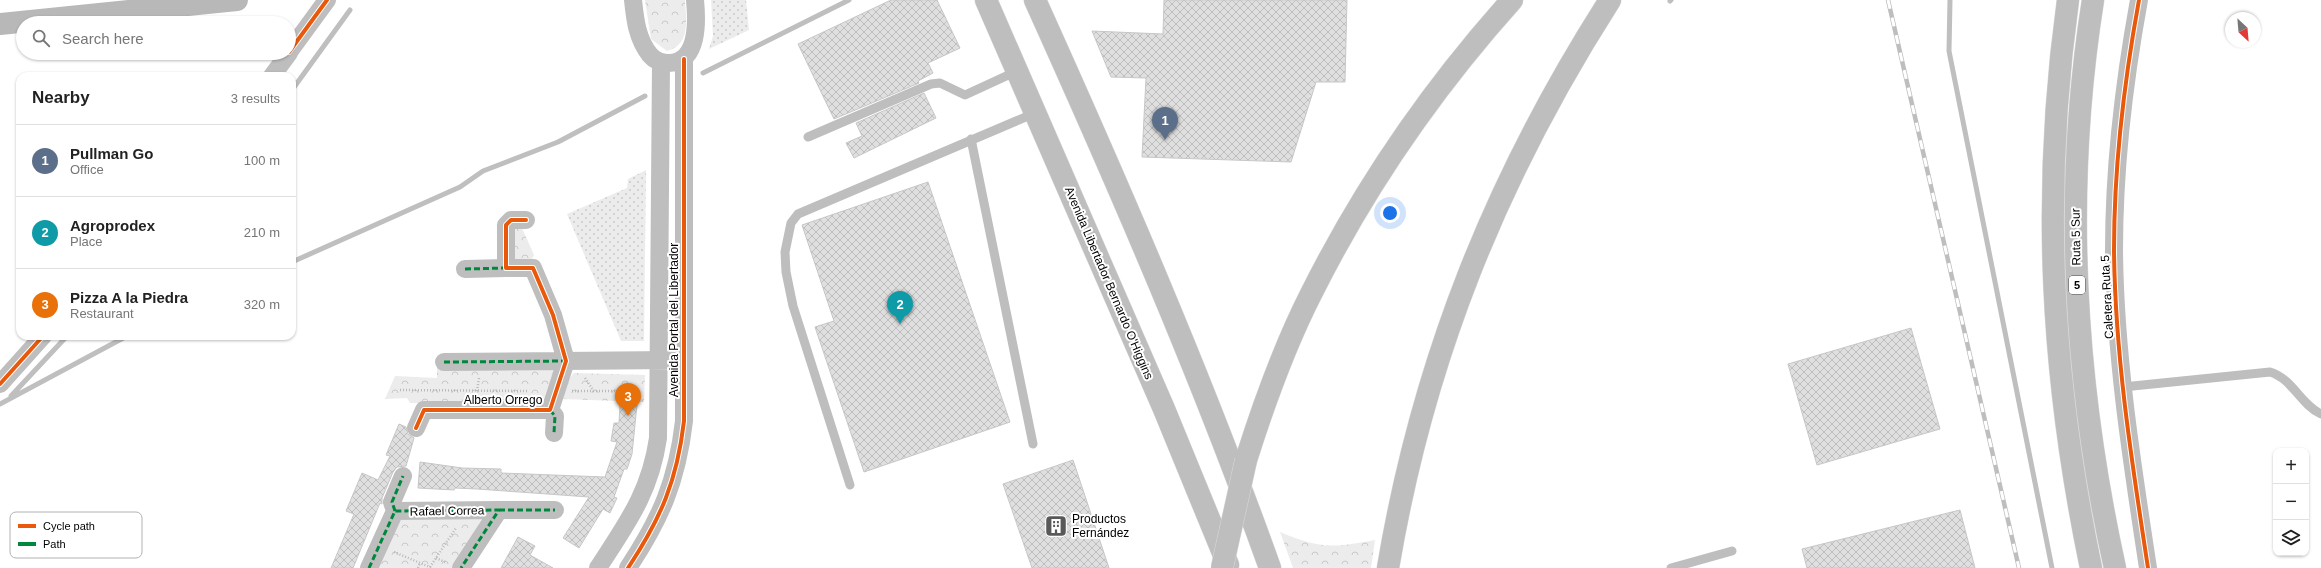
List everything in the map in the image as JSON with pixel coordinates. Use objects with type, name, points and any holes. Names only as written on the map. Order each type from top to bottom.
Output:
[{"type":"main road","points":[[79,16],[237,0]]},
{"type":"main road","name":"Avenida Libertador Bernardo O'Higgins","points":[[986,0],[1188,466],[1229,568]]},
{"type":"main road","points":[[1034,0],[1101,151],[1230,459],[1270,568]]},
{"type":"main road","points":[[1222,568],[1246,460],[1272,385],[1291,336],[1338,241],[1431,100],[1462,58],[1512,0]]},
{"type":"main road","points":[[1388,568],[1406,474],[1420,417],[1437,362],[1473,262],[1508,180],[1533,130],[1580,46],[1610,0]]},
{"type":"main road","name":"Ruta 5 Sur","points":[[2068,0],[2054,133],[2052,184],[2053,294],[2065,419],[2073,475],[2091,568]]},
{"type":"main road","name":"Ruta 5 Sur","points":[[2093,0],[2080,109],[2076,209],[2076,259],[2084,377],[2091,436],[2115,568]]},
{"type":"main road","points":[[0,24],[16,22]]},
{"type":"street","points":[[296,43],[327,0]]},
{"type":"street","points":[[633,0],[636,25],[644,45],[651,56],[661,63],[672,63],[684,59]]},
{"type":"street","name":"Avenida Portal del Libertador","points":[[628,568],[660,517],[677,466],[684,421],[684,59],[695,36],[697,20],[695,0]]},
{"type":"street","name":"Caletera Ruta 5","points":[[2139,0],[2120,126],[2115,209],[2115,284],[2123,386],[2130,448],[2148,568]]},
{"type":"street","points":[[275,72],[284,60]]},
{"type":"street","name":"Avenida Portal del Libertador","points":[[598,568],[635,512],[651,472],[658,438],[661,63]]},
{"type":"street","points":[[506,268],[506,224],[512,220],[526,220]]},
{"type":"street","points":[[465,270],[533,268],[553,315],[566,361]]},
{"type":"street","points":[[0,384],[39,340]]},
{"type":"street","points":[[444,362],[684,360]]},
{"type":"street","name":"Alberto Orrego","points":[[550,410],[566,361]]},
{"type":"street","name":"Alberto Orrego","points":[[416,428],[424,410],[550,410]]},
{"type":"street","name":"Alberto Orrego","points":[[550,410],[555,416],[554,433]]},
{"type":"street","name":"Rafael Correa","points":[[369,568],[395,511],[392,502],[403,476]]},
{"type":"street","name":"Rafael Correa","points":[[461,568],[499,510]]},
{"type":"street","name":"Rafael Correa","points":[[395,511],[555,510]]},
{"type":"lane","points":[[808,137],[931,84],[940,83],[965,95],[1017,71]]},
{"type":"lane","points":[[850,485],[793,306],[786,272],[786,252],[791,223],[798,214],[1035,113]]},
{"type":"lane","points":[[971,140],[1033,444]]},
{"type":"lane","points":[[2123,386],[2270,372],[2284,378],[2304,402],[2321,414]]},
{"type":"lane","points":[[1671,568],[1732,551]]},
{"type":"path","points":[[476,410],[479,382],[478,361]]},
{"type":"path","points":[[400,390],[556,392],[648,391]]},
{"type":"path","points":[[379,545],[431,568],[468,510]]},
{"type":"path","points":[[418,568],[420,563]]},
{"type":"green space","points":[[645,0],[685,0],[686,23],[684,37],[675,48],[667,51],[651,39]]},
{"type":"green space","points":[[711,0],[746,0],[749,30],[709,49],[713,36]]},
{"type":"green space","points":[[646,170],[644,341],[621,341],[567,214],[627,188],[628,179]]},
{"type":"green space","points":[[515,228],[522,228],[534,255],[531,261],[514,261]]},
{"type":"green space","points":[[437,366],[554,369],[542,404],[410,403],[407,398],[385,399],[395,376],[437,378]]},
{"type":"green space","points":[[574,373],[645,375],[644,402],[562,399],[567,381]]},
{"type":"green space","points":[[400,518],[483,519],[455,568],[375,568]]},
{"type":"green space","points":[[1280,532],[1306,542],[1327,545],[1348,545],[1375,540],[1371,568],[1293,568]]},
{"type":"building","points":[[891,0],[937,0],[960,48],[928,63],[933,73],[918,81],[919,83],[834,119],[798,44]]},
{"type":"building","points":[[1164,0],[1347,0],[1345,82],[1316,82],[1291,162],[1142,157],[1146,78],[1111,77],[1092,31],[1163,34]]},
{"type":"building","points":[[924,93],[936,118],[854,158],[846,143],[862,136],[856,123]]},
{"type":"building","points":[[928,182],[1010,422],[864,472],[815,327],[834,321],[802,225]]},
{"type":"building","points":[[1911,328],[1940,429],[1817,465],[1788,364]]},
{"type":"building","points":[[620,405],[637,405],[632,454],[627,469],[624,469],[614,497],[617,498],[610,513],[603,509],[579,548],[563,538],[589,497],[477,489],[455,488],[454,490],[418,488],[420,462],[462,468],[501,469],[501,473],[605,477],[617,442],[611,441],[614,423],[619,423]]},
{"type":"building","points":[[399,424],[406,427],[408,434],[414,438],[406,466],[397,467],[393,472],[382,498],[382,504],[380,503],[353,568],[331,568],[354,514],[346,511],[362,473],[378,480],[390,456],[386,455]]},
{"type":"building","name":"Productos Fernández","points":[[1073,460],[1109,568],[1032,568],[1003,484]]},
{"type":"building","points":[[1960,510],[1975,568],[1807,568],[1802,549]]},
{"type":"building","points":[[518,537],[535,546],[530,555],[553,568],[501,568]]},
{"type":"waterway","points":[[703,73],[849,0]]},
{"type":"waterway","points":[[1950,0],[1949,51],[2052,568]]},
{"type":"waterway","points":[[296,84],[350,10]]},
{"type":"waterway","points":[[296,260],[460,187],[483,171],[558,142],[645,96]]},
{"type":"waterway","points":[[11,396],[63,340]]},
{"type":"waterway","points":[[0,404],[120,340]]},
{"type":"railway","points":[[1888,0],[2019,568]]},
{"type":"marked path","points":[[465,269],[506,268]]},
{"type":"marked path","points":[[444,362],[566,361]]},
{"type":"marked path","points":[[550,410],[555,416],[554,433]]},
{"type":"marked path","points":[[395,511],[392,502],[403,476]]},
{"type":"marked path","points":[[499,510],[555,510]]},
{"type":"marked path","points":[[369,568],[395,511],[499,510],[461,568]]},
{"type":"cycle path","points":[[296,42],[327,0]]},
{"type":"cycle path","points":[[2139,0],[2124,93],[2116,187],[2114,250],[2117,330],[2125,409],[2148,568]]},
{"type":"cycle path","points":[[628,568],[650,532],[666,498],[677,462],[684,421],[684,59]]},
{"type":"cycle path","points":[[416,428],[424,410],[550,410],[566,361],[553,315],[533,268],[506,268],[506,225],[511,220],[526,220]]},
{"type":"cycle path","points":[[0,384],[39,340]]},
{"type":"place","name":"Pullman Go","points":[[1165,140]]},
{"type":"place","name":"Agroprodex","points":[[900,324]]},
{"type":"place","name":"Pizza A la Piedra","points":[[628,416]]},
{"type":"place","name":"Productos Fernández","points":[[1056,526]]}]
